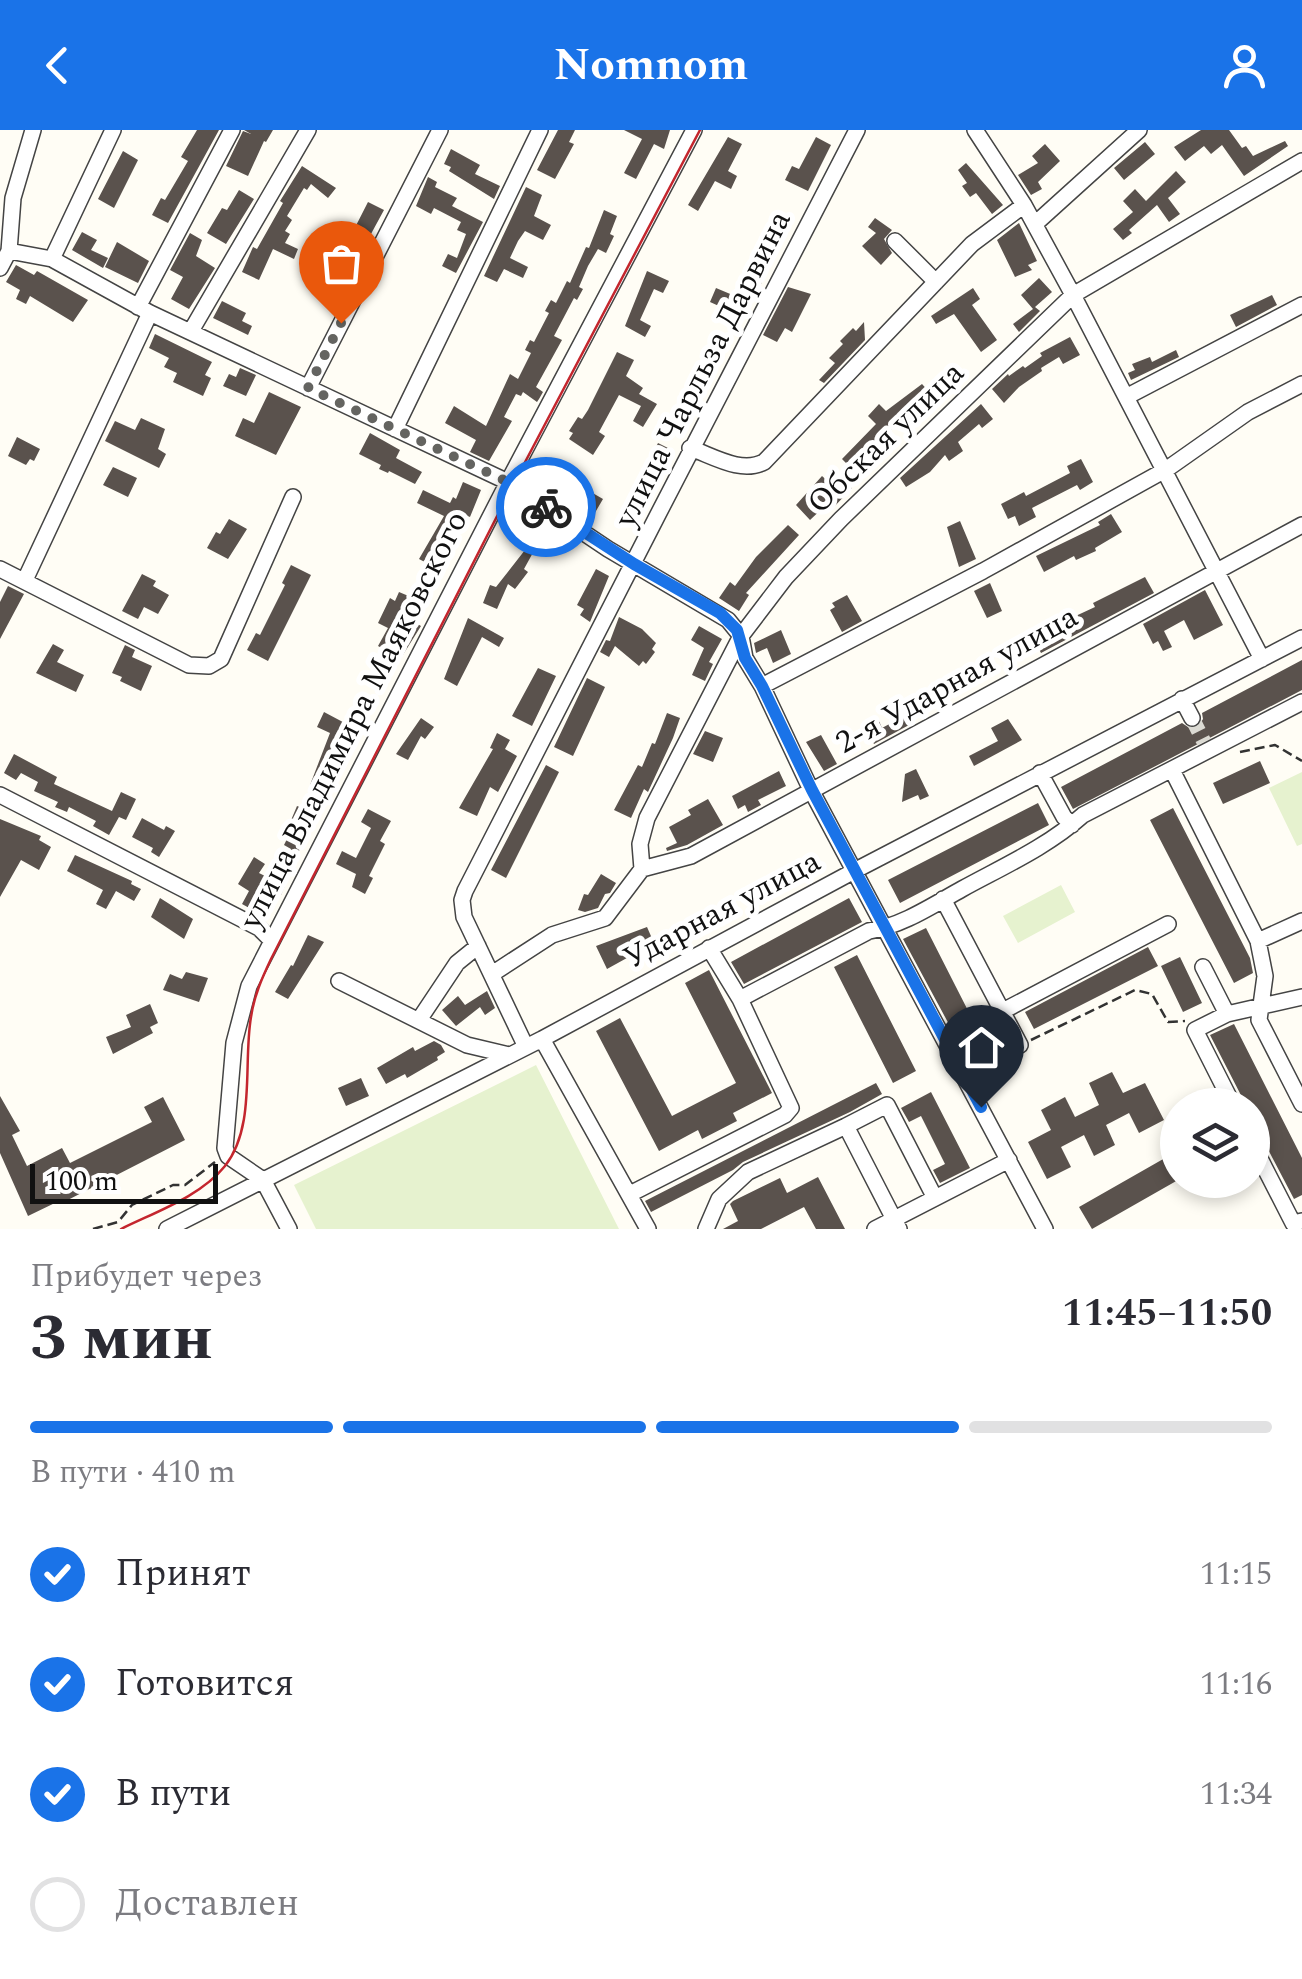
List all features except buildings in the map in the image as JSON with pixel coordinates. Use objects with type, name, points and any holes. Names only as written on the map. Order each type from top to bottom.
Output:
[{"type":"street","points":[[0,268],[9,251],[12,198],[33,130]]},
{"type":"street","points":[[52,259],[112,130]]},
{"type":"street","points":[[25,580],[144,310],[232,130]]},
{"type":"street","points":[[192,331],[308,130]]},
{"type":"street","points":[[308,388],[440,130]]},
{"type":"street","points":[[395,429],[540,130]]},
{"type":"street","name":"улица Владимира Маяковского","points":[[226,1154],[234,1043],[249,986],[694,130]]},
{"type":"street","name":"улица Чарльза Дарвина","points":[[478,946],[464,917],[462,900],[690,448],[857,130]]},
{"type":"street","points":[[975,130],[1024,205],[1074,295],[1262,658]]},
{"type":"street","points":[[1035,224],[1140,130]]},
{"type":"street","name":"Обская улица","points":[[642,869],[640,844],[647,818],[741,636],[786,577],[1074,295],[1302,161]]},
{"type":"street","points":[[690,448],[740,466],[752,468],[764,462],[972,244],[1024,205]]},
{"type":"street","points":[[896,241],[936,282]]},
{"type":"street","points":[[9,251],[52,259],[144,310],[508,482],[634,564],[720,613],[741,636],[745,658],[812,790],[1046,1229]]},
{"type":"street","points":[[1126,397],[1302,304]]},
{"type":"street","points":[[762,686],[983,571],[1167,469],[1248,412],[1302,384]]},
{"type":"street","points":[[0,570],[189,664],[209,666],[221,659],[292,497]]},
{"type":"street","name":"2-я Ударная улица","points":[[642,869],[691,856],[1302,525]]},
{"type":"street","name":"Ударная улица","points":[[167,1229],[542,1039],[1302,638]]},
{"type":"street","points":[[1182,699],[1192,718]]},
{"type":"street","points":[[740,999],[869,931],[886,928],[944,899],[1056,839],[1084,815],[1172,770],[1206,747],[1227,742],[1302,702]]},
{"type":"street","points":[[1172,770],[1258,942],[1264,976],[1259,1020],[1302,1104]]},
{"type":"street","points":[[1040,773],[1072,825]]},
{"type":"street","points":[[0,795],[260,928],[272,940]]},
{"type":"street","points":[[492,974],[552,935],[605,918],[642,869]]},
{"type":"street","points":[[944,899],[1020,1045]]},
{"type":"street","points":[[1258,942],[1302,921]]},
{"type":"street","points":[[1003,1011],[1168,924]]},
{"type":"street","points":[[420,1020],[457,963],[478,946],[526,1047]]},
{"type":"street","points":[[630,1194],[785,1115],[791,1108],[740,999],[709,948]]},
{"type":"street","points":[[1203,967],[1227,1014]]},
{"type":"street","points":[[340,981],[466,1045],[509,1054]]},
{"type":"street","points":[[1225,1088],[1196,1030],[1227,1014],[1302,996]]},
{"type":"street","points":[[542,1039],[648,1229]]},
{"type":"street","points":[[706,1229],[719,1199],[748,1172],[888,1105],[935,1198]]},
{"type":"street","points":[[846,1126],[897,1224]]},
{"type":"street","points":[[226,1154],[263,1180],[289,1229]]},
{"type":"street","points":[[876,1229],[897,1224],[935,1198],[1009,1160]]},
{"type":"street","points":[[1270,1179],[1292,1224]]},
{"type":"path","points":[[1227,742],[1242,754],[1276,745],[1302,761]]},
{"type":"path","points":[[967,1081],[1020,1045],[1135,990],[1152,994],[1168,1022],[1191,1021],[1196,1030]]},
{"type":"path","points":[[92,1229],[118,1222],[132,1206],[174,1185],[185,1185],[226,1154]]},
{"type":"green space","points":[[1302,772],[1302,844],[1297,846],[1269,788]]},
{"type":"green space","points":[[1061,885],[1075,912],[1018,943],[1003,916]]},
{"type":"green space","points":[[536,1065],[619,1229],[316,1229],[294,1185]]},
{"type":"tunnel","points":[[1192,718],[1204,742]]},
{"type":"tram line","points":[[121,1229],[203,1187],[235,1150],[245,1114],[252,1009],[268,966],[513,485],[700,130]]},
{"type":"way so far","points":[[341,323],[308,388],[508,482],[546,507]]},
{"type":"route","points":[[546,507],[720,613],[737,630],[745,658],[812,790],[981,1107]]}]
